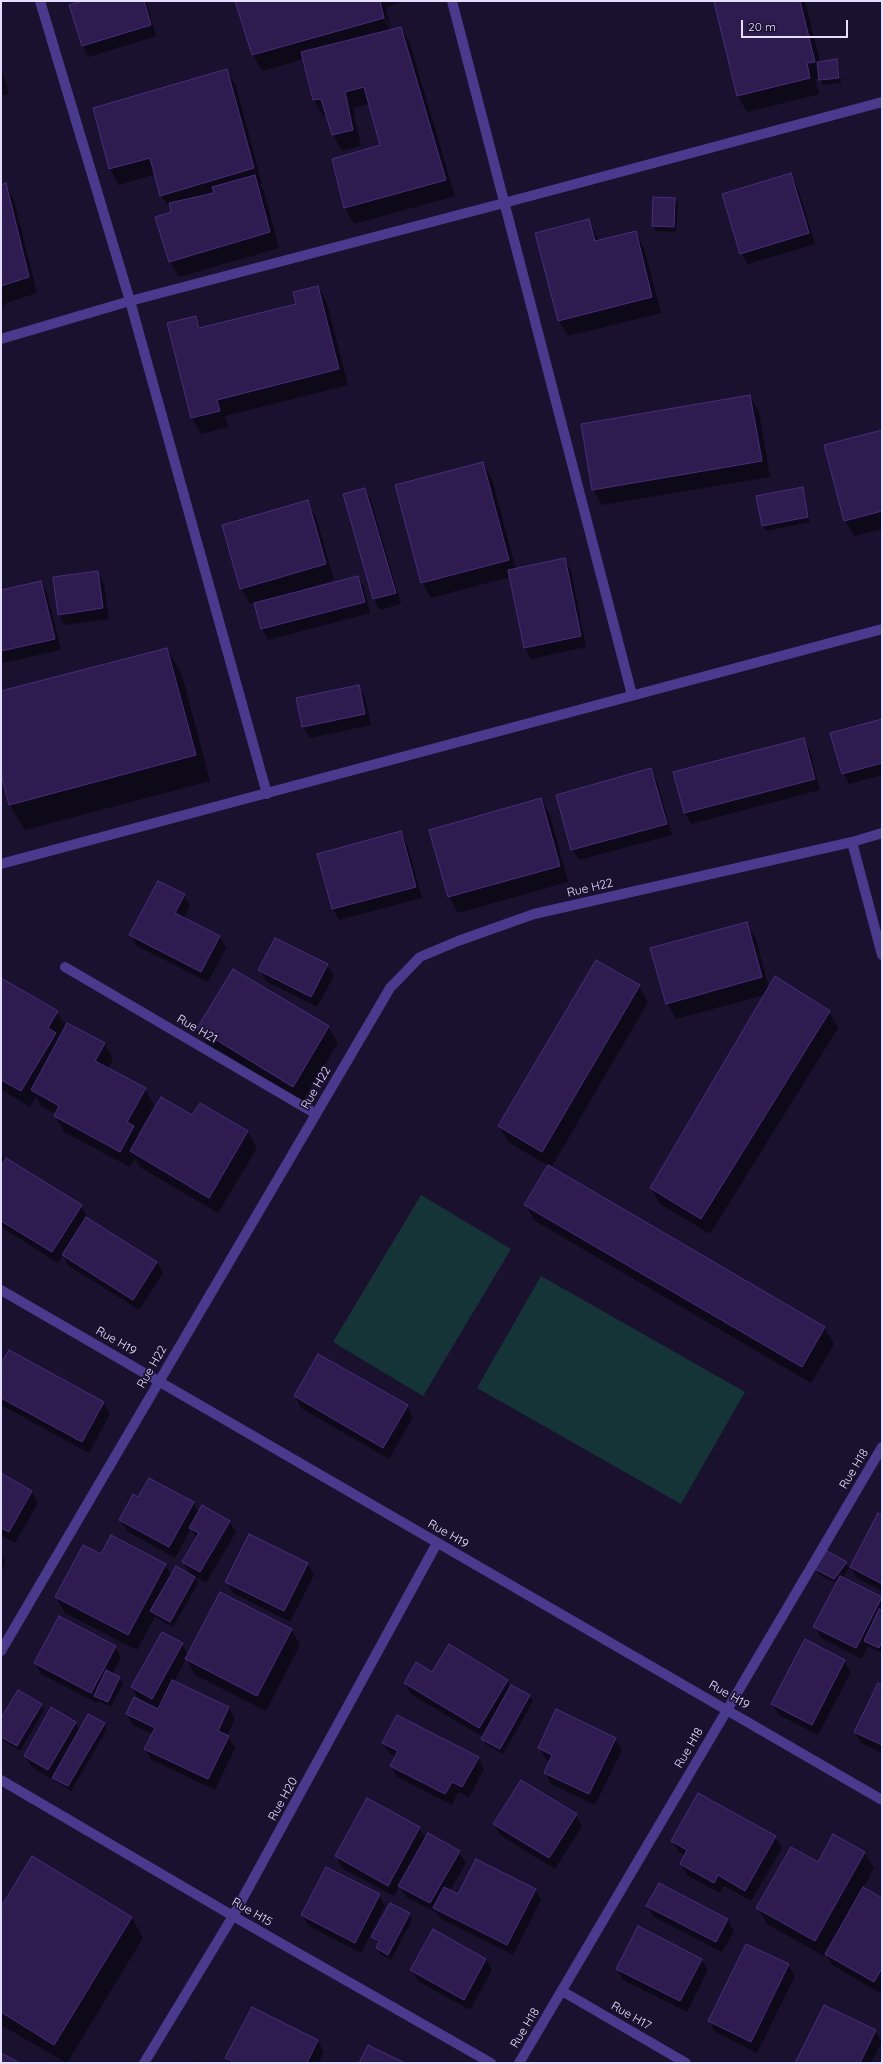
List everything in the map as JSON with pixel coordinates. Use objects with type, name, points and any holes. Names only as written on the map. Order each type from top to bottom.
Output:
[{"type":"street","points":[[40,1],[130,301],[267,794]]},
{"type":"street","points":[[452,1],[632,696]]},
{"type":"street","points":[[1,339],[130,301],[882,102]]},
{"type":"street","points":[[1,864],[882,629]]},
{"type":"street","name":"Rue H22","points":[[2,1649],[390,988],[420,957],[458,941],[534,914],[852,842],[882,833]]},
{"type":"street","points":[[852,842],[882,955]]},
{"type":"street","name":"Rue H21","points":[[65,967],[316,1114]]},
{"type":"street","name":"Rue H19","points":[[1,1290],[882,1800]]},
{"type":"street","name":"Rue H18","points":[[520,2063],[727,1709],[881,1450]]},
{"type":"street","name":"Rue H20","points":[[144,2063],[233,1916],[438,1543]]},
{"type":"street","name":"Rue H15","points":[[1,1780],[233,1916],[491,2063]]},
{"type":"street","name":"Rue H17","points":[[562,1991],[686,2063]]},
{"type":"green space","points":[[421,1195],[511,1249],[423,1396],[333,1342]]},
{"type":"green space","points":[[541,1276],[745,1392],[681,1504],[477,1388]]},
{"type":"building","points":[[82,1],[144,1],[151,25],[82,46],[69,5]]},
{"type":"building","points":[[235,1],[380,1],[384,18],[252,55]]},
{"type":"building","points":[[800,1],[815,62],[807,63],[810,78],[737,96],[714,2]]},
{"type":"building","points":[[401,27],[446,180],[344,208],[332,159],[380,145],[364,87],[345,92],[353,130],[332,135],[321,99],[313,100],[301,52]]},
{"type":"building","points":[[837,59],[839,78],[819,80],[817,62]]},
{"type":"building","points":[[227,69],[254,168],[160,196],[150,158],[109,169],[93,108]]},
{"type":"building","points":[[791,173],[809,233],[740,254],[722,194]]},
{"type":"building","points":[[255,175],[270,232],[169,262],[155,217],[171,212],[169,203],[214,193],[212,187]]},
{"type":"building","points":[[6,183],[29,277],[1,286],[1,185]]},
{"type":"building","points":[[653,197],[675,198],[674,227],[652,226]]},
{"type":"building","points":[[589,219],[595,241],[636,231],[652,297],[558,321],[535,233]]},
{"type":"building","points":[[318,286],[339,369],[217,400],[220,411],[191,418],[167,323],[196,316],[199,328],[296,304],[293,292]]},
{"type":"building","points":[[750,395],[762,461],[592,490],[581,424]]},
{"type":"building","points":[[882,430],[882,511],[844,521],[824,445]]},
{"type":"building","points":[[483,462],[509,560],[421,583],[395,485]]},
{"type":"building","points":[[803,487],[808,517],[762,526],[756,496]]},
{"type":"building","points":[[365,488],[396,593],[373,599],[343,494]]},
{"type":"building","points":[[308,500],[326,564],[240,589],[222,525]]},
{"type":"building","points":[[565,558],[581,636],[524,648],[508,570]]},
{"type":"building","points":[[98,571],[103,608],[58,615],[53,577]]},
{"type":"building","points":[[358,576],[365,602],[261,629],[254,603]]},
{"type":"building","points":[[41,581],[55,639],[1,651],[1,590]]},
{"type":"building","points":[[167,648],[196,755],[9,805],[1,774],[1,691]]},
{"type":"building","points":[[359,685],[365,714],[302,727],[296,698]]},
{"type":"building","points":[[882,719],[882,763],[842,774],[830,733]]},
{"type":"building","points":[[804,738],[815,779],[684,813],[673,772]]},
{"type":"building","points":[[651,768],[667,824],[571,850],[556,795]]},
{"type":"building","points":[[541,798],[560,866],[448,897],[429,830]]},
{"type":"building","points":[[401,831],[416,887],[332,909],[317,854]]},
{"type":"building","points":[[158,881],[185,894],[175,913],[220,936],[201,972],[129,935]]},
{"type":"building","points":[[747,922],[762,977],[666,1004],[650,948]]},
{"type":"building","points":[[275,938],[328,964],[311,997],[258,970]]},
{"type":"building","points":[[596,960],[640,985],[542,1152],[498,1126]]},
{"type":"building","points":[[233,969],[329,1026],[293,1087],[197,1028]]},
{"type":"building","points":[[775,976],[830,1011],[701,1219],[650,1188]]},
{"type":"building","points":[[1,978],[58,1011],[48,1028],[56,1033],[21,1091],[1,1080]]},
{"type":"building","points":[[67,1023],[105,1043],[95,1061],[146,1088],[127,1122],[134,1126],[120,1152],[54,1116],[59,1106],[31,1090]]},
{"type":"building","points":[[161,1097],[192,1115],[200,1103],[248,1131],[209,1198],[130,1151]]},
{"type":"building","points":[[6,1158],[82,1205],[52,1252],[1,1221],[1,1166]]},
{"type":"building","points":[[548,1165],[825,1327],[802,1367],[524,1205]]},
{"type":"building","points":[[86,1217],[157,1262],[133,1300],[62,1255]]},
{"type":"building","points":[[9,1350],[104,1402],[82,1442],[1,1398],[1,1363]]},
{"type":"building","points":[[318,1354],[408,1405],[383,1448],[294,1396]]},
{"type":"building","points":[[1,1473],[32,1491],[9,1532],[1,1528]]},
{"type":"building","points":[[149,1478],[194,1502],[169,1547],[119,1520],[133,1494],[138,1497]]},
{"type":"building","points":[[202,1505],[230,1521],[200,1572],[182,1562],[199,1533],[189,1528]]},
{"type":"building","points":[[878,1513],[882,1516],[882,1584],[850,1567]]},
{"type":"building","points":[[249,1534],[308,1563],[284,1611],[225,1582]]},
{"type":"building","points":[[111,1535],[166,1564],[128,1635],[55,1597],[83,1545],[101,1554]]},
{"type":"building","points":[[827,1551],[847,1562],[834,1579],[815,1569]]},
{"type":"building","points":[[176,1566],[195,1577],[170,1622],[150,1611]]},
{"type":"building","points":[[840,1576],[882,1597],[856,1648],[813,1627]]},
{"type":"building","points":[[220,1592],[292,1629],[257,1696],[185,1659]]},
{"type":"building","points":[[879,1609],[882,1611],[882,1641],[879,1648],[864,1641]]},
{"type":"building","points":[[59,1616],[116,1646],[91,1693],[34,1663]]},
{"type":"building","points":[[162,1632],[183,1643],[152,1699],[131,1687]]},
{"type":"building","points":[[805,1639],[845,1660],[812,1725],[771,1704]]},
{"type":"building","points":[[449,1644],[508,1680],[479,1728],[404,1683],[416,1662],[432,1672]]},
{"type":"building","points":[[106,1670],[120,1677],[108,1702],[94,1696]]},
{"type":"building","points":[[172,1680],[229,1707],[218,1731],[229,1736],[208,1779],[144,1749],[155,1728],[126,1714],[134,1697],[158,1709]]},
{"type":"building","points":[[878,1683],[882,1685],[882,1745],[854,1732]]},
{"type":"building","points":[[511,1685],[530,1695],[500,1749],[481,1739]]},
{"type":"building","points":[[18,1690],[42,1704],[17,1746],[1,1737],[1,1718]]},
{"type":"building","points":[[51,1707],[76,1722],[48,1770],[24,1756]]},
{"type":"building","points":[[556,1709],[616,1738],[589,1794],[544,1773],[552,1755],[538,1748]]},
{"type":"building","points":[[88,1714],[105,1723],[68,1786],[52,1778]]},
{"type":"building","points":[[397,1715],[479,1757],[462,1787],[452,1782],[445,1794],[390,1766],[398,1751],[382,1743]]},
{"type":"building","points":[[521,1780],[577,1814],[549,1858],[493,1824]]},
{"type":"building","points":[[698,1793],[776,1836],[745,1891],[718,1875],[714,1883],[680,1864],[687,1850],[671,1841]]},
{"type":"building","points":[[367,1798],[420,1827],[388,1886],[335,1856]]},
{"type":"building","points":[[428,1833],[460,1851],[430,1903],[398,1886]]},
{"type":"building","points":[[833,1834],[865,1852],[815,1941],[756,1908],[791,1847],[818,1862]]},
{"type":"building","points":[[32,1856],[132,1917],[54,2045],[1,2012],[1,1907]]},
{"type":"building","points":[[476,1859],[536,1889],[507,1945],[433,1908],[444,1887],[458,1894]]},
{"type":"building","points":[[326,1867],[380,1894],[355,1943],[301,1915]]},
{"type":"building","points":[[659,1883],[728,1919],[716,1942],[646,1906]]},
{"type":"building","points":[[863,1887],[882,1898],[882,1968],[874,1982],[825,1954]]},
{"type":"building","points":[[390,1903],[410,1913],[388,1955],[376,1948],[379,1941],[371,1937]]},
{"type":"building","points":[[638,1926],[702,1959],[680,2001],[616,1969]]},
{"type":"building","points":[[433,1929],[486,1959],[464,2000],[410,1970]]},
{"type":"building","points":[[746,1944],[789,1964],[751,2042],[708,2021]]},
{"type":"building","points":[[824,2005],[876,2030],[860,2063],[795,2063]]},
{"type":"building","points":[[252,2007],[318,2040],[307,2063],[235,2063],[225,2058]]},
{"type":"building","points":[[368,2045],[405,2063],[359,2063]]},
{"type":"building","points":[[1,2053],[20,2063],[1,2063]]}]
